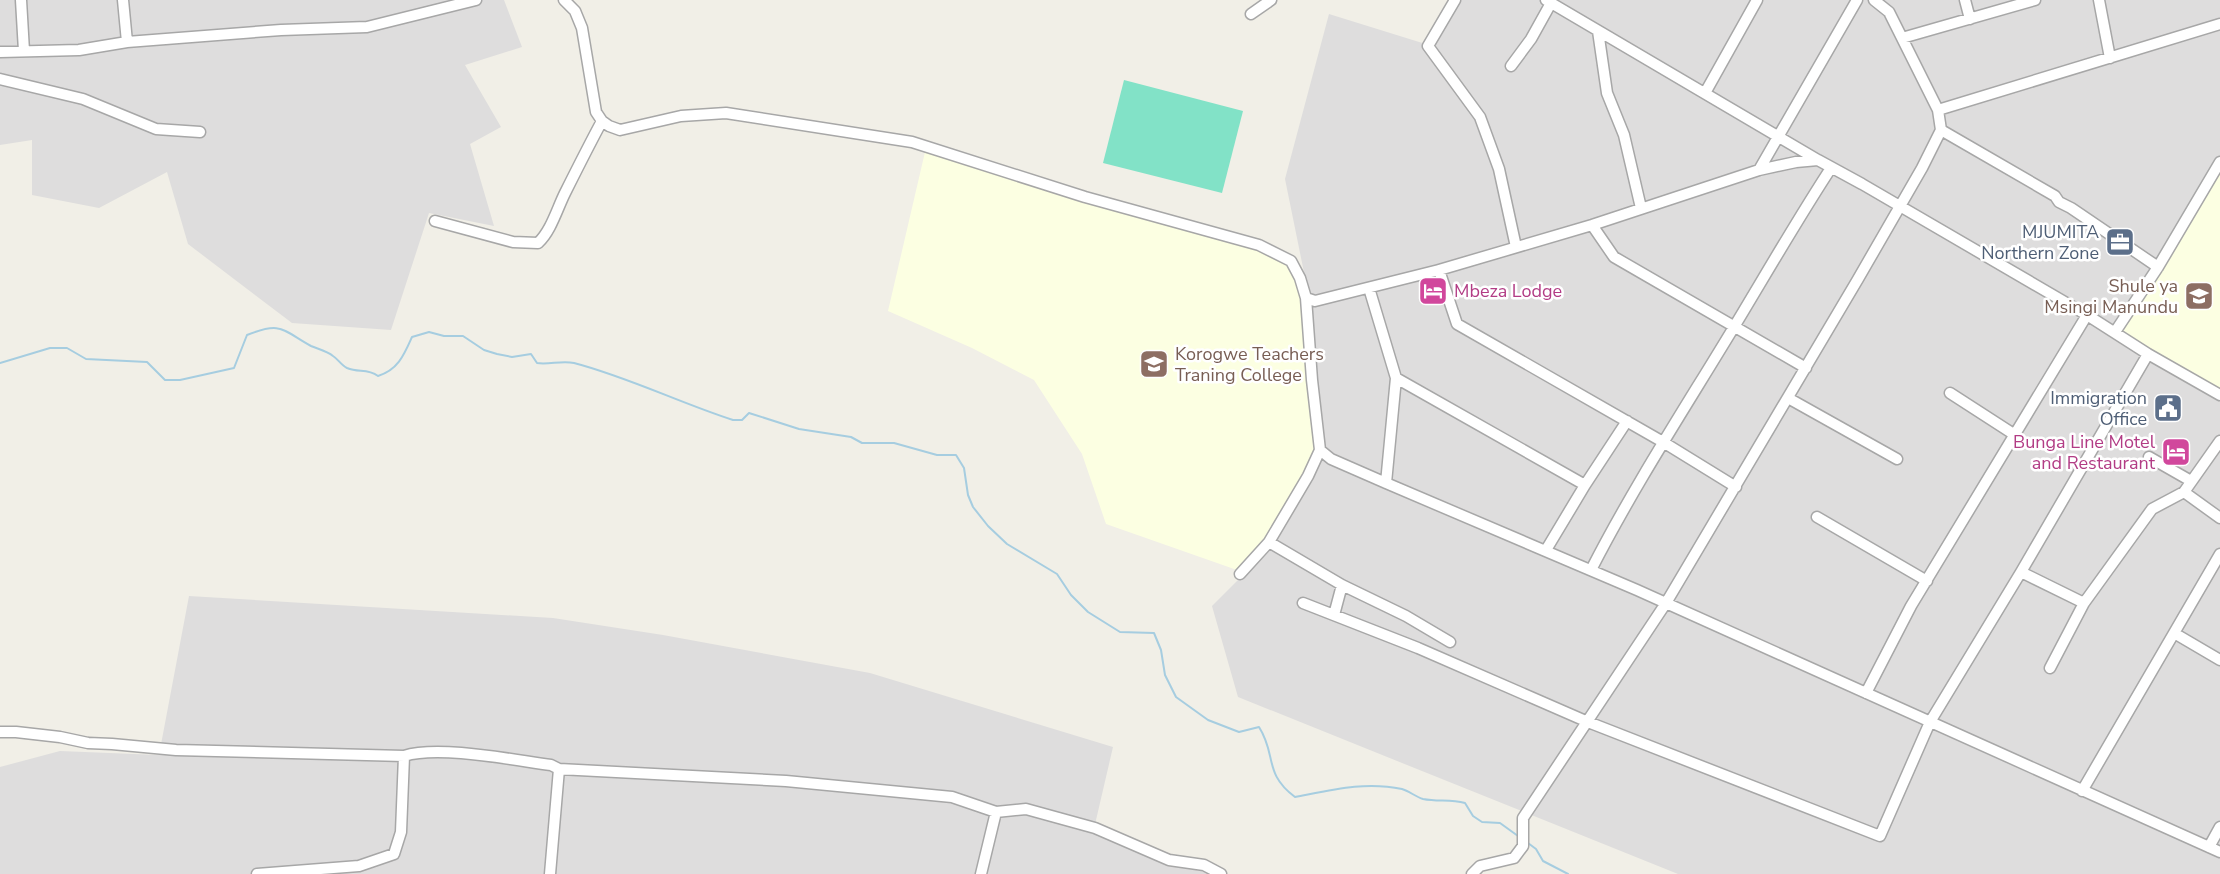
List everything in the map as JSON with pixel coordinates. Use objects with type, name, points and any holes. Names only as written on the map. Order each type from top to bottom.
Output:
[{"type":"street","points":[[21,0],[24,51]]},
{"type":"street","points":[[123,0],[127,42]]},
{"type":"street","points":[[0,52],[79,50],[127,42],[281,30],[367,27],[476,0]]},
{"type":"street","points":[[564,0],[575,11],[582,28],[596,112],[602,121],[620,130],[681,116],[726,113],[912,142],[1085,197],[1259,244],[1291,261],[1306,297],[1320,450],[1308,476],[1269,542],[1240,574]]},
{"type":"street","points":[[1251,14],[1271,0]]},
{"type":"street","points":[[1455,0],[1428,46],[1480,117],[1499,169],[1516,247]]},
{"type":"street","points":[[1705,93],[1757,0]]},
{"type":"street","points":[[1759,170],[1857,0]]},
{"type":"street","points":[[1473,874],[1480,866],[1514,858],[1523,846],[1523,818],[1666,603],[1806,368],[1922,168],[1941,130],[1938,110],[1889,12],[1874,0]]},
{"type":"street","points":[[1965,0],[1970,19]]},
{"type":"street","points":[[1902,38],[2035,0]]},
{"type":"street","points":[[2099,0],[2110,58]]},
{"type":"street","points":[[1511,66],[1531,39],[1548,1],[2220,395]]},
{"type":"street","points":[[1938,110],[2220,24]]},
{"type":"street","points":[[1598,31],[1607,93],[1624,135],[1641,208]]},
{"type":"street","points":[[0,79],[83,99],[156,129],[200,132]]},
{"type":"street","points":[[435,221],[513,242],[538,243],[547,235],[549,225],[602,121]]},
{"type":"street","points":[[1941,130],[2055,196],[2059,202],[2158,267]]},
{"type":"street","points":[[1306,297],[1323,300],[1440,270],[1592,225],[1759,170],[1818,160]]},
{"type":"street","points":[[2115,332],[2158,267],[2220,162]]},
{"type":"street","points":[[1591,570],[1615,523],[1831,168]]},
{"type":"street","points":[[1592,225],[1614,257],[1806,368]]},
{"type":"street","points":[[1440,270],[1457,324],[1664,442],[1736,487]]},
{"type":"street","points":[[1369,288],[1396,378],[1386,483]]},
{"type":"street","points":[[1866,693],[1926,581],[2016,435],[2086,315]]},
{"type":"street","points":[[1303,603],[1418,648],[1588,722],[1880,836],[1930,722],[2021,572],[2148,354]]},
{"type":"street","points":[[1396,378],[1585,485]]},
{"type":"street","points":[[1950,393],[2016,435]]},
{"type":"street","points":[[1788,398],[1897,459]]},
{"type":"street","points":[[1546,550],[1627,421]]},
{"type":"street","points":[[2050,668],[2084,603],[2152,509],[2184,492],[2220,441]]},
{"type":"street","points":[[1320,450],[1331,459],[1666,603],[2220,852]]},
{"type":"street","points":[[2149,457],[2191,481]]},
{"type":"street","points":[[2184,492],[2220,518]]},
{"type":"street","points":[[1817,517],[1926,581]]},
{"type":"street","points":[[1269,542],[1342,585],[1406,616],[1450,642]]},
{"type":"street","points":[[2082,791],[2220,555]]},
{"type":"street","points":[[2021,572],[2084,603]]},
{"type":"street","points":[[1334,615],[1342,585]]},
{"type":"street","points":[[2174,633],[2220,660]]},
{"type":"street","points":[[0,732],[60,737],[88,743],[165,749],[404,756],[415,753],[446,753],[551,765],[559,769],[786,781],[952,797],[996,812],[1026,809],[1095,828],[1168,860],[1204,865],[1221,874]]},
{"type":"street","points":[[257,874],[359,870],[394,855],[401,832],[404,756]]},
{"type":"street","points":[[550,874],[559,769]]},
{"type":"street","points":[[981,874],[996,812]]},
{"type":"street","points":[[2209,847],[2220,827]]},
{"type":"shaded area","points":[[0,0],[504,0],[522,47],[465,65],[501,127],[470,144],[494,226],[429,213],[391,330],[292,323],[188,244],[167,172],[99,208],[32,195],[32,140],[0,145]]},
{"type":"shaded area","points":[[1458,0],[2220,0],[2220,874],[1678,874],[1238,697],[1212,606],[1242,576],[1323,451],[1309,297],[1285,179],[1329,14],[1432,46]]},
{"type":"shaded area","name":"Korogwe Teachers Traning College","points":[[925,152],[1084,202],[1258,250],[1287,265],[1302,301],[1307,380],[1315,450],[1304,474],[1265,539],[1237,570],[1106,524],[1082,454],[1034,380],[972,348],[888,311]]},
{"type":"shaded area","points":[[2220,166],[2220,390],[2120,330]]},
{"type":"shaded area","points":[[189,596],[553,618],[663,635],[870,673],[1113,747],[1093,833],[1167,865],[1209,874],[0,874],[0,767],[60,751],[159,755]]},
{"type":"green space","points":[[1124,80],[1243,111],[1222,193],[1103,163]]},
{"type":"waterway","points":[[0,363],[50,348],[67,348],[86,359],[147,362],[165,380],[180,380],[234,368],[247,335],[275,328],[328,353],[347,368],[370,372],[378,376],[395,366],[403,356],[412,337],[429,332],[444,336],[463,336],[484,350],[497,354],[512,357],[531,354],[537,363],[569,362],[594,369],[733,420],[742,420],[749,413],[799,429],[851,437],[862,443],[894,443],[937,455],[956,455],[964,468],[968,495],[973,507],[988,526],[1007,544],[1057,574],[1071,595],[1088,612],[1120,632],[1154,633],[1161,650],[1165,675],[1176,697],[1208,720],[1239,732],[1259,727],[1268,746],[1278,780],[1295,797],[1361,786],[1402,789],[1423,799],[1465,803],[1473,816],[1482,822],[1500,823],[1518,836]]},
{"type":"waterway","points":[[1528,843],[1536,849],[1543,861],[1568,874]]},
{"type":"place","name":"MJUMITA Northern Zone","points":[[2120,242]]},
{"type":"place","name":"Mbeza Lodge","points":[[1433,291]]},
{"type":"place","name":"Shule ya Msingi Manundu","points":[[2199,296]]},
{"type":"place","name":"Korogwe Teachers Traning College","points":[[1154,364]]},
{"type":"place","name":"Immigration Office","points":[[2168,408]]},
{"type":"place","name":"Bunga Line Motel and Restaurant","points":[[2176,452]]}]
